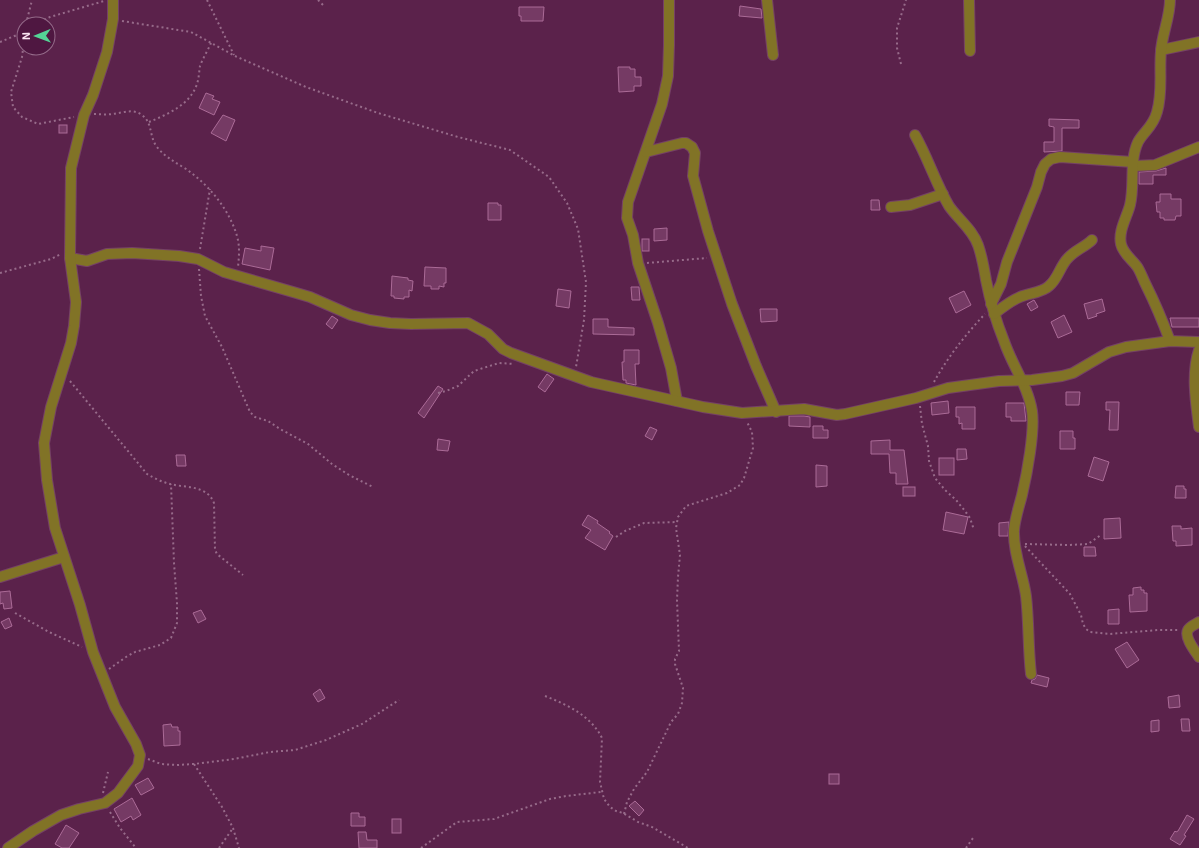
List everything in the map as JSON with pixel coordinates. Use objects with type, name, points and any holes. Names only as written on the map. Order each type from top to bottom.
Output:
[{"type":"street","points":[[8,848],[61,815],[102,804],[118,793],[128,782],[138,766],[140,755],[136,744],[115,707],[92,652],[80,605],[55,528],[44,443],[51,407],[69,349],[74,326],[76,302],[70,254],[72,168],[84,115],[101,72],[107,52],[113,19],[113,0]]},
{"type":"street","points":[[668,0],[668,76],[662,104],[628,202],[627,218],[633,235],[638,263],[658,323],[677,401]]},
{"type":"street","points":[[767,0],[773,55]]},
{"type":"street","points":[[969,0],[970,51]]},
{"type":"street","points":[[1170,0],[1170,9],[1161,50],[1158,111],[1152,124],[1138,142],[1133,164],[1133,188],[1122,230],[1121,244],[1123,250],[1138,268],[1158,310],[1170,341]]},
{"type":"street","points":[[1161,50],[1199,42]]},
{"type":"street","points":[[915,135],[950,207],[978,243],[993,309],[1009,355],[1022,380],[1032,412],[1032,427],[1027,468],[1016,514],[1014,532],[1016,550],[1026,596],[1031,674]]},
{"type":"street","points":[[646,152],[682,143],[686,143],[692,147],[695,153],[693,176],[717,257],[732,304],[776,412]]},
{"type":"street","points":[[993,309],[1007,262],[1037,187],[1041,172],[1045,164],[1051,159],[1060,157],[1155,165],[1199,147]]},
{"type":"street","points":[[891,207],[910,206],[943,194]]},
{"type":"street","points":[[993,309],[1050,286],[1069,256],[1087,245],[1092,240]]},
{"type":"street","points":[[70,254],[87,261],[107,254],[132,253],[198,259],[224,272],[298,294],[351,315],[390,323],[447,325],[468,323],[488,334],[503,349],[531,361],[574,376],[611,387],[742,413],[804,409],[837,415],[845,414],[916,398],[948,388],[999,381],[1062,376],[1072,373],[1110,352],[1126,347],[1170,341],[1199,342]]},
{"type":"street","points":[[1199,350],[1196,366],[1199,427]]},
{"type":"street","points":[[0,577],[64,558]]},
{"type":"street","points":[[1199,622],[1188,630],[1188,639],[1199,657]]},
{"type":"path","points":[[28,16],[32,0]]},
{"type":"path","points":[[53,16],[107,0]]},
{"type":"path","points":[[207,0],[235,56]]},
{"type":"path","points":[[318,0],[323,5]]},
{"type":"path","points":[[901,64],[897,48],[897,28],[906,0]]},
{"type":"path","points":[[113,19],[191,32],[235,56],[306,87],[378,113],[458,137],[510,150],[549,177],[567,203],[578,229],[586,282],[584,320],[574,376]]},
{"type":"path","points":[[0,42],[16,35]]},
{"type":"path","points":[[149,122],[176,110],[192,94],[197,86],[200,77],[201,65],[211,43]]},
{"type":"path","points":[[22,56],[11,92],[13,107],[22,117],[38,124],[84,115],[111,114],[129,111],[142,114],[149,122],[151,135],[156,146],[165,157],[186,169],[210,189],[223,206],[237,236],[239,253],[238,276]]},
{"type":"path","points":[[210,189],[198,259],[201,296],[205,316],[224,352],[250,412],[256,417],[268,421],[308,444],[332,464],[349,475],[373,487]]},
{"type":"path","points":[[0,273],[70,254]]},
{"type":"path","points":[[638,263],[717,257]]},
{"type":"path","points":[[931,393],[939,373],[962,341],[993,309]]},
{"type":"path","points":[[438,393],[458,386],[474,371],[498,363],[511,365],[531,361]]},
{"type":"path","points":[[61,371],[147,474],[171,484],[208,493],[212,497],[214,503],[215,550],[217,554],[243,575]]},
{"type":"path","points":[[916,398],[920,406],[922,424],[928,446],[929,461],[935,478],[961,505],[970,518],[974,530]]},
{"type":"path","points":[[624,814],[627,802],[634,789],[647,772],[671,722],[678,714],[682,703],[683,688],[674,664],[679,651],[677,600],[680,555],[677,522],[680,513],[686,506],[727,493],[740,484],[744,478],[751,454],[752,432],[742,413]]},
{"type":"path","points":[[101,674],[135,652],[160,646],[171,638],[177,623],[171,484]]},
{"type":"path","points":[[616,537],[625,531],[644,523],[677,522]]},
{"type":"path","points":[[1101,535],[1088,544],[1023,544],[1070,594],[1081,615],[1083,624],[1090,632],[1109,634],[1158,630],[1188,630]]},
{"type":"path","points":[[15,613],[49,632],[92,652]]},
{"type":"path","points":[[546,696],[563,703],[578,712],[600,733],[602,738],[601,792],[610,807],[638,822],[652,827],[688,848]]},
{"type":"path","points":[[140,755],[161,764],[194,764],[234,759],[270,752],[295,750],[326,740],[362,724],[399,700]]},
{"type":"path","points":[[194,764],[222,807],[233,828],[239,848]]},
{"type":"path","points":[[108,772],[102,804],[136,848]]},
{"type":"path","points":[[422,848],[458,822],[494,819],[558,797],[601,792]]},
{"type":"path","points":[[219,848],[233,828]]},
{"type":"path","points":[[966,848],[973,838]]},
{"type":"building","points":[[740,6],[761,9],[762,18],[739,16]]},
{"type":"building","points":[[519,7],[544,7],[543,21],[521,21],[521,16],[519,16]]},
{"type":"building","points":[[618,67],[630,67],[630,69],[635,69],[635,77],[641,77],[641,86],[634,86],[634,91],[619,92]]},
{"type":"building","points":[[206,93],[214,96],[212,99],[220,102],[214,115],[199,108]]},
{"type":"building","points":[[223,115],[235,120],[226,141],[211,133]]},
{"type":"building","points":[[1049,119],[1079,120],[1079,128],[1062,128],[1062,151],[1044,152],[1044,142],[1054,142],[1054,127],[1049,126]]},
{"type":"building","points":[[59,125],[67,125],[67,133],[59,133]]},
{"type":"building","points":[[1166,168],[1166,175],[1153,175],[1153,184],[1139,184],[1139,172],[1156,171]]},
{"type":"building","points":[[1160,194],[1171,194],[1171,199],[1181,199],[1181,216],[1176,216],[1175,220],[1164,220],[1164,218],[1160,218],[1160,212],[1157,212],[1156,202],[1160,202]]},
{"type":"building","points":[[871,200],[879,200],[880,210],[871,210]]},
{"type":"building","points":[[488,203],[498,203],[498,205],[501,205],[501,220],[488,220]]},
{"type":"building","points":[[667,228],[667,240],[654,241],[654,229]]},
{"type":"building","points":[[642,239],[649,239],[649,251],[642,251]]},
{"type":"building","points":[[261,246],[274,248],[270,270],[242,264],[245,248],[261,251]]},
{"type":"building","points":[[425,267],[446,268],[446,283],[444,283],[444,287],[439,286],[439,289],[431,289],[431,286],[424,286]]},
{"type":"building","points":[[392,276],[408,278],[408,280],[413,281],[412,291],[409,290],[409,297],[404,297],[404,299],[394,298],[394,296],[391,296]]},
{"type":"building","points":[[631,287],[639,287],[640,300],[632,300]]},
{"type":"building","points":[[558,289],[571,291],[569,308],[556,306]]},
{"type":"building","points":[[964,291],[971,305],[956,313],[949,298]]},
{"type":"building","points":[[1102,299],[1105,311],[1088,319],[1084,304]]},
{"type":"building","points":[[1034,300],[1038,307],[1031,311],[1027,304]]},
{"type":"building","points":[[760,309],[777,309],[777,321],[761,322]]},
{"type":"building","points":[[1064,315],[1072,332],[1058,338],[1051,322]]},
{"type":"building","points":[[332,316],[338,320],[332,329],[326,324]]},
{"type":"building","points":[[1170,318],[1199,318],[1199,327],[1172,327]]},
{"type":"building","points":[[593,319],[608,319],[608,327],[634,328],[634,335],[593,334]]},
{"type":"building","points":[[624,350],[639,350],[639,364],[635,364],[636,385],[626,383],[626,380],[623,380],[622,362],[624,362]]},
{"type":"building","points":[[547,374],[554,379],[545,392],[538,387]]},
{"type":"building","points":[[438,386],[443,389],[424,418],[418,413]]},
{"type":"building","points":[[1066,392],[1080,392],[1079,405],[1066,405]]},
{"type":"building","points":[[948,401],[949,413],[932,415],[931,403]]},
{"type":"building","points":[[1106,402],[1119,402],[1118,430],[1109,430],[1110,410],[1106,410]]},
{"type":"building","points":[[1006,403],[1024,403],[1026,421],[1011,421],[1011,417],[1006,417]]},
{"type":"building","points":[[956,407],[975,407],[975,429],[962,429],[962,423],[959,424],[959,417],[956,417]]},
{"type":"building","points":[[789,416],[810,417],[810,427],[789,426]]},
{"type":"building","points":[[813,426],[823,426],[823,430],[828,430],[828,438],[813,438]]},
{"type":"building","points":[[650,427],[657,430],[652,440],[645,436]]},
{"type":"building","points":[[1060,431],[1073,431],[1073,438],[1075,438],[1075,449],[1060,449]]},
{"type":"building","points":[[438,439],[450,441],[448,451],[437,450]]},
{"type":"building","points":[[890,440],[890,450],[904,450],[908,484],[896,484],[896,473],[890,473],[889,454],[871,454],[871,441]]},
{"type":"building","points":[[957,449],[966,449],[967,459],[957,460]]},
{"type":"building","points":[[176,455],[185,455],[186,466],[177,466]]},
{"type":"building","points":[[1094,457],[1109,462],[1103,481],[1088,476]]},
{"type":"building","points":[[939,458],[954,458],[954,475],[939,475]]},
{"type":"building","points":[[816,465],[827,466],[827,486],[816,487]]},
{"type":"building","points":[[1176,486],[1184,486],[1184,489],[1186,489],[1186,498],[1175,498]]},
{"type":"building","points":[[903,487],[915,487],[915,496],[903,496]]},
{"type":"building","points":[[946,512],[968,517],[964,534],[943,530]]},
{"type":"building","points":[[588,515],[598,521],[597,523],[610,532],[609,533],[613,536],[605,550],[585,538],[591,530],[582,525]]},
{"type":"building","points":[[1120,518],[1121,538],[1104,539],[1104,519]]},
{"type":"building","points":[[1009,522],[1008,536],[999,536],[999,523]]},
{"type":"building","points":[[1172,526],[1181,526],[1181,529],[1192,528],[1192,545],[1176,546],[1176,541],[1173,541]]},
{"type":"building","points":[[1084,547],[1095,547],[1096,556],[1084,556]]},
{"type":"building","points":[[1141,587],[1141,590],[1144,590],[1144,593],[1147,593],[1147,611],[1130,612],[1129,595],[1133,595],[1133,588]]},
{"type":"building","points":[[10,591],[12,608],[4,609],[3,603],[0,604],[0,592]]},
{"type":"building","points":[[1119,609],[1119,624],[1108,624],[1108,610]]},
{"type":"building","points":[[201,610],[206,619],[198,623],[193,613]]},
{"type":"building","points":[[9,618],[12,626],[5,629],[1,622]]},
{"type":"building","points":[[1127,642],[1139,660],[1127,668],[1115,649]]},
{"type":"building","points":[[1037,675],[1049,678],[1047,687],[1031,683]]},
{"type":"building","points":[[320,689],[325,698],[318,702],[313,694]]},
{"type":"building","points":[[1179,695],[1180,707],[1169,708],[1168,697]]},
{"type":"building","points":[[1181,719],[1189,719],[1190,731],[1182,731]]},
{"type":"building","points":[[1159,720],[1159,731],[1151,732],[1151,721]]},
{"type":"building","points":[[171,724],[172,727],[178,727],[178,731],[180,731],[180,745],[164,746],[163,725]]},
{"type":"building","points":[[829,774],[839,774],[839,784],[829,784]]},
{"type":"building","points":[[148,778],[154,788],[141,795],[135,785]]},
{"type":"building","points":[[132,798],[141,815],[133,820],[131,816],[121,822],[114,809]]},
{"type":"building","points":[[635,801],[644,810],[639,816],[629,806]]},
{"type":"building","points":[[351,813],[359,813],[359,817],[365,817],[365,826],[351,826]]},
{"type":"building","points":[[1187,815],[1194,819],[1184,835],[1186,836],[1180,845],[1170,839],[1175,831],[1178,831]]},
{"type":"building","points":[[392,819],[401,819],[401,833],[392,833]]},
{"type":"building","points":[[66,825],[79,833],[69,848],[62,848],[55,844]]},
{"type":"building","points":[[358,832],[366,832],[367,840],[377,840],[377,848],[359,848]]}]
